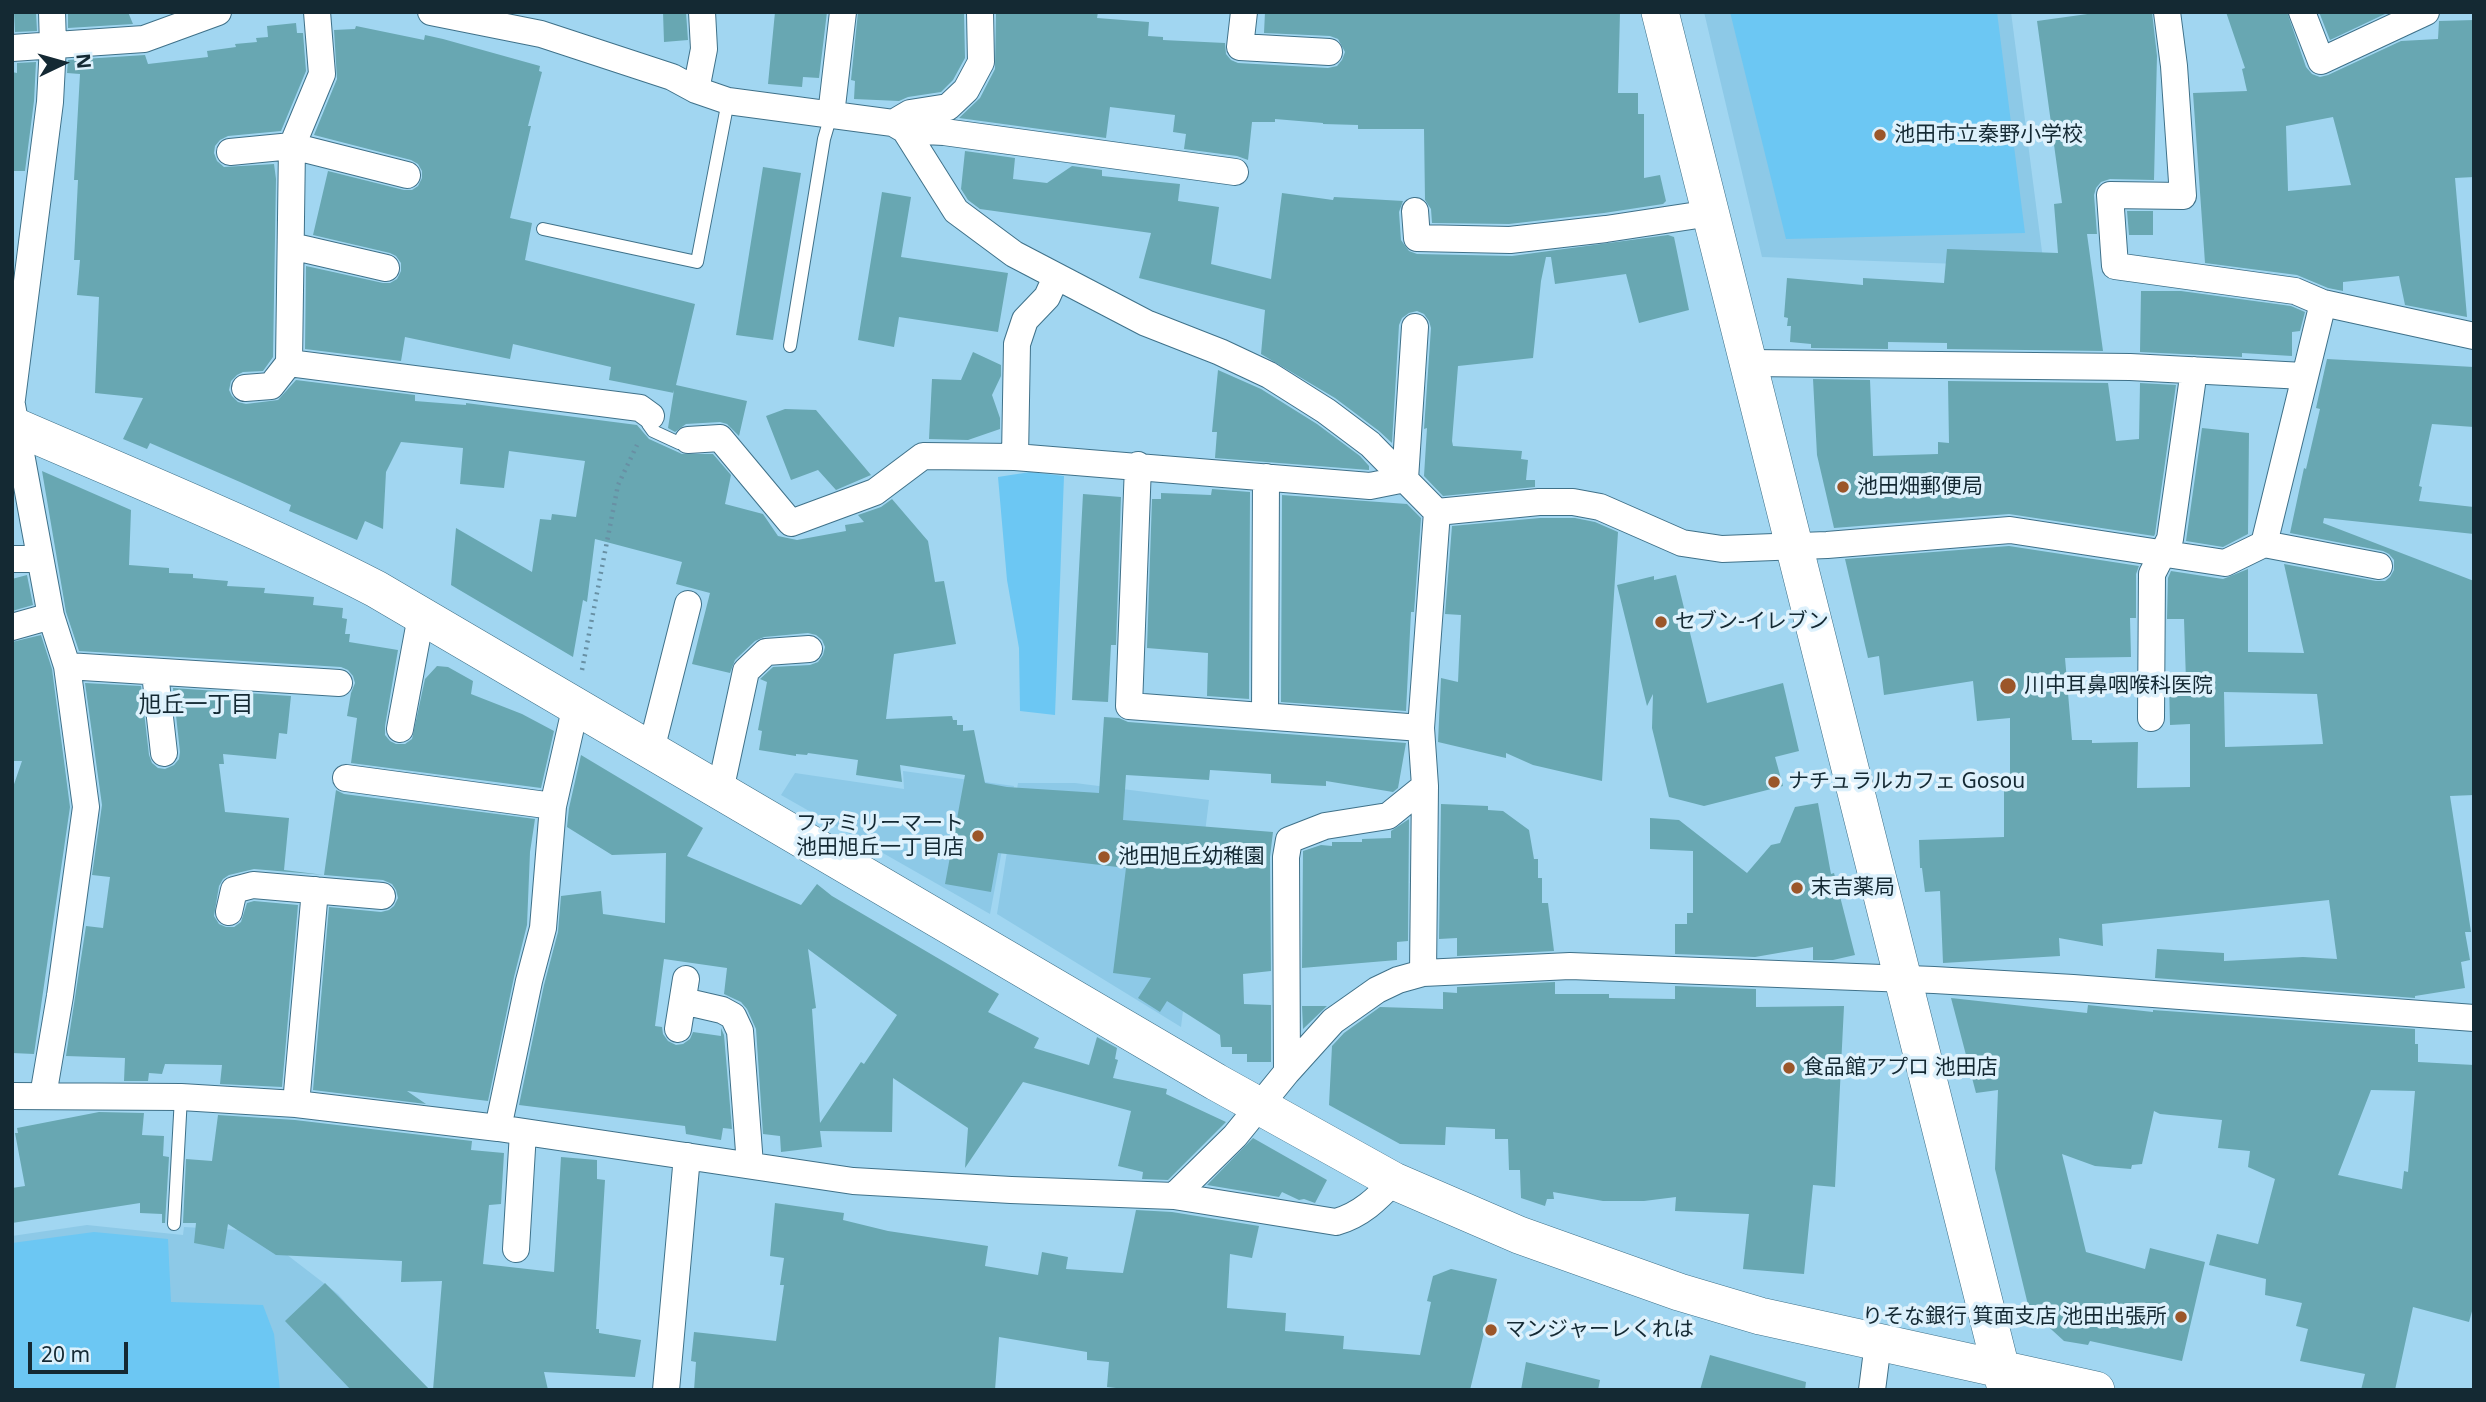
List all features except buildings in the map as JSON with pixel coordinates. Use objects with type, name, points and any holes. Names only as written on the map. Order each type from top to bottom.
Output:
[{"type":"street","points":[[43,1096],[86,807],[68,666],[51,615],[13,414],[50,102],[52,12]]},
{"type":"street","points":[[12,48],[144,39],[218,12]]},
{"type":"street","points":[[244,388],[271,386],[289,363],[292,146],[322,74],[317,12]]},
{"type":"street","points":[[431,12],[541,34],[672,77],[696,90],[727,101],[1235,172]]},
{"type":"street","points":[[696,90],[704,49],[702,12]]},
{"type":"street","points":[[831,115],[843,12]]},
{"type":"street","points":[[899,127],[910,113],[948,107],[966,90],[981,62],[980,12]]},
{"type":"street","points":[[1244,12],[1240,47],[1329,52]]},
{"type":"street","points":[[1660,12],[2003,1379]]},
{"type":"street","points":[[2167,12],[2174,66],[2183,196],[2110,195],[2115,266],[2295,290],[2323,303],[2474,336]]},
{"type":"street","points":[[2302,12],[2321,61],[2427,12]]},
{"type":"street","points":[[899,127],[956,211],[1014,254],[1146,323],[1220,352],[1269,375],[1370,444],[1437,512],[1421,728],[1425,786],[1423,973]]},
{"type":"street","points":[[230,152],[292,146],[407,175]]},
{"type":"street","points":[[1415,211],[1417,238],[1510,240],[1711,213]]},
{"type":"street","points":[[291,246],[386,268]]},
{"type":"street","points":[[1015,457],[1017,344],[1025,320],[1046,297],[1056,277]]},
{"type":"street","points":[[2264,544],[2323,303]]},
{"type":"street","points":[[1405,479],[1415,327]]},
{"type":"street","points":[[289,363],[640,408],[649,420]]},
{"type":"street","points":[[1749,363],[2130,367],[2304,376]]},
{"type":"street","points":[[2151,719],[2152,574],[2169,539],[2194,370]]},
{"type":"street","points":[[13,414],[320,560],[421,616],[578,693],[651,750],[1259,1107],[1394,1181],[1519,1235],[1679,1292],[1760,1316],[1878,1343],[2003,1379],[2096,1390]]},
{"type":"street","points":[[688,440],[720,438],[791,523],[876,492],[923,456],[1015,457],[1370,486],[1405,479]]},
{"type":"street","points":[[1138,466],[1129,706],[1421,728]]},
{"type":"street","points":[[1265,716],[1266,477]]},
{"type":"street","points":[[1437,512],[1539,502],[1573,502],[1600,507],[1682,542],[1722,549],[2010,530],[2225,563],[2264,544],[2379,566]]},
{"type":"street","points":[[12,559],[40,559]]},
{"type":"street","points":[[651,750],[688,604]]},
{"type":"street","points":[[12,626],[51,615]]},
{"type":"street","points":[[400,729],[421,616]]},
{"type":"street","points":[[720,791],[746,671],[766,652],[809,649]]},
{"type":"street","points":[[68,666],[339,683]]},
{"type":"street","points":[[155,673],[164,753]]},
{"type":"street","points":[[516,1249],[510,1130],[518,979],[543,928],[552,806],[578,693]]},
{"type":"street","points":[[346,778],[552,806]]},
{"type":"street","points":[[1287,1072],[1286,858],[1289,840],[1325,826],[1388,816],[1425,786]]},
{"type":"street","points":[[229,912],[234,890],[252,873],[316,890],[382,895]]},
{"type":"street","points":[[296,1104],[316,890]]},
{"type":"street","points":[[1174,1196],[1235,1136],[1333,1021],[1377,990],[1398,979],[1423,973],[1570,966],[1902,980],[2073,988],[2474,1018]]},
{"type":"street","points":[[678,1029],[685,990],[733,1016],[740,1031],[750,1165]]},
{"type":"street","points":[[12,1096],[181,1097],[296,1104],[510,1130],[853,1181],[1174,1196],[1336,1223],[1352,1217],[1374,1201],[1394,1181]]},
{"type":"street","points":[[666,1390],[687,1156]]},
{"type":"street","points":[[1872,1390],[1878,1343]]},
{"type":"lane","points":[[543,229],[697,262],[727,101]]},
{"type":"lane","points":[[790,346],[824,139],[831,115]]},
{"type":"lane","points":[[649,420],[653,430],[679,443],[688,440]]},
{"type":"lane","points":[[174,1224],[181,1097]]},
{"type":"path","points":[[578,693],[618,485],[649,420]]},
{"type":"shaded area","name":"池田市立秦野小学校","points":[[1704,12],[2011,12],[2044,267],[1762,257]]},
{"type":"shaded area","name":"池田市立秦野小学校","points":[[1730,12],[1997,12],[2025,233],[1786,239]]},
{"type":"shaded area","points":[[1030,472],[1064,476],[1055,715],[1020,711],[1019,648],[1007,580],[998,477]]},
{"type":"shaded area","points":[[903,771],[1014,786],[990,914],[781,795],[795,773],[904,789]]},
{"type":"shaded area","name":"池田旭丘幼稚園","points":[[1018,783],[1075,783],[1209,800],[1181,1027],[997,914]]},
{"type":"shaded area","points":[[87,1225],[183,1235],[184,1227],[256,1231],[338,1294],[402,1367],[405,1390],[12,1390],[12,1236]]},
{"type":"shaded area","points":[[94,1232],[168,1239],[171,1302],[263,1305],[274,1334],[280,1390],[12,1390],[12,1243]]},
{"type":"place","name":"池田市立秦野小学校","points":[[1880,135]]},
{"type":"place","name":"池田畑郵便局","points":[[1843,487]]},
{"type":"place","name":"セブン-イレブン","points":[[1661,622]]},
{"type":"place","name":"川中耳鼻咽喉科医院","points":[[2008,686]]},
{"type":"place","name":"ナチュラルカフェ Gosou","points":[[1774,782]]},
{"type":"place","name":"ファミリーマート 池田旭丘一丁目店","points":[[978,836]]},
{"type":"place","name":"池田旭丘幼稚園","points":[[1104,857]]},
{"type":"place","name":"末吉薬局","points":[[1797,888]]},
{"type":"place","name":"食品館アプロ 池田店","points":[[1789,1068]]},
{"type":"place","name":"りそな銀行 箕面支店 池田出張所","points":[[2181,1317]]},
{"type":"place","name":"マンジャーレくれは","points":[[1491,1330]]},
{"type":"district","name":"旭丘一丁目","points":[[196,705]]}]
